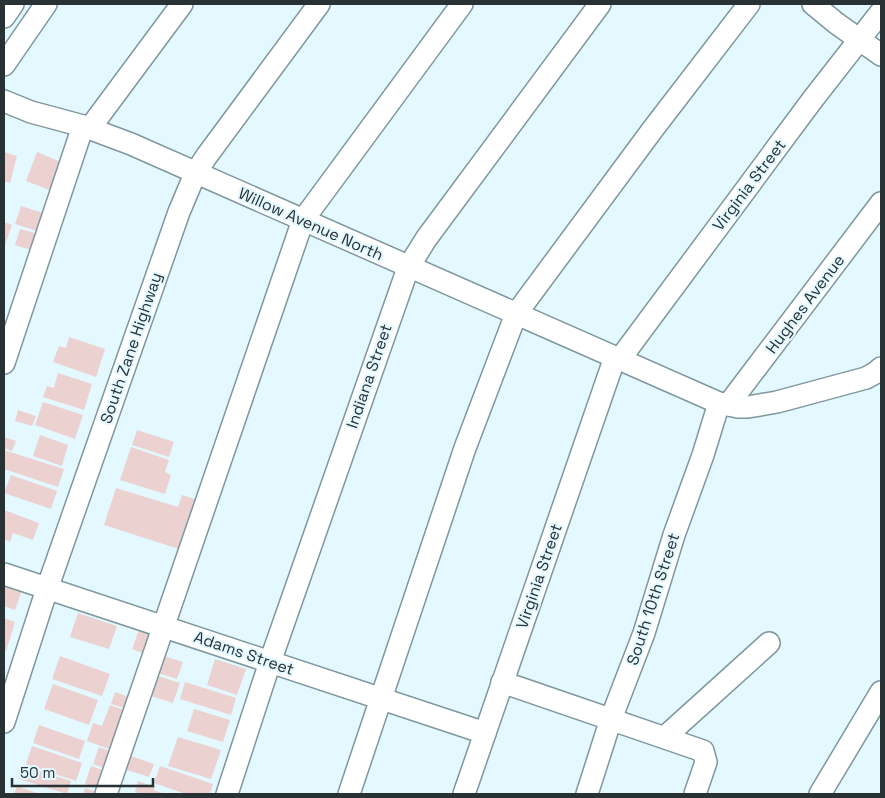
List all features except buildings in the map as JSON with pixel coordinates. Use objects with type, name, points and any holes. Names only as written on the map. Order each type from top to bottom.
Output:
[{"type":"street","points":[[4,17],[13,4]]},
{"type":"street","points":[[4,65],[46,4]]},
{"type":"street","points":[[4,363],[86,127],[182,4]]},
{"type":"street","name":"South Zane Highway","points":[[4,722],[47,589],[179,212],[206,157],[319,4]]},
{"type":"street","points":[[106,794],[303,220],[462,4]]},
{"type":"street","name":"Indiana Street","points":[[227,794],[270,662],[408,268],[426,239],[600,4]]},
{"type":"street","points":[[349,794],[465,448],[516,314],[748,4]]},
{"type":"street","points":[[813,4],[881,55]]},
{"type":"street","name":"Virginia Street","points":[[464,794],[617,358],[881,12]]},
{"type":"street","name":"Willow Avenue North","points":[[4,100],[31,112],[86,127],[130,144],[408,268],[723,404],[748,407],[777,402],[866,378],[875,374],[881,368]]},
{"type":"street","name":"Hughes Avenue","points":[[723,404],[881,203]]},
{"type":"street","name":"South 10th Street","points":[[587,794],[611,719],[644,633],[674,535],[723,404]]},
{"type":"street","name":"Adams Street","points":[[4,574],[485,732]]},
{"type":"street","points":[[664,737],[769,643]]},
{"type":"street","points":[[502,682],[703,751],[706,762],[695,794]]},
{"type":"street","points":[[820,794],[881,692]]}]
